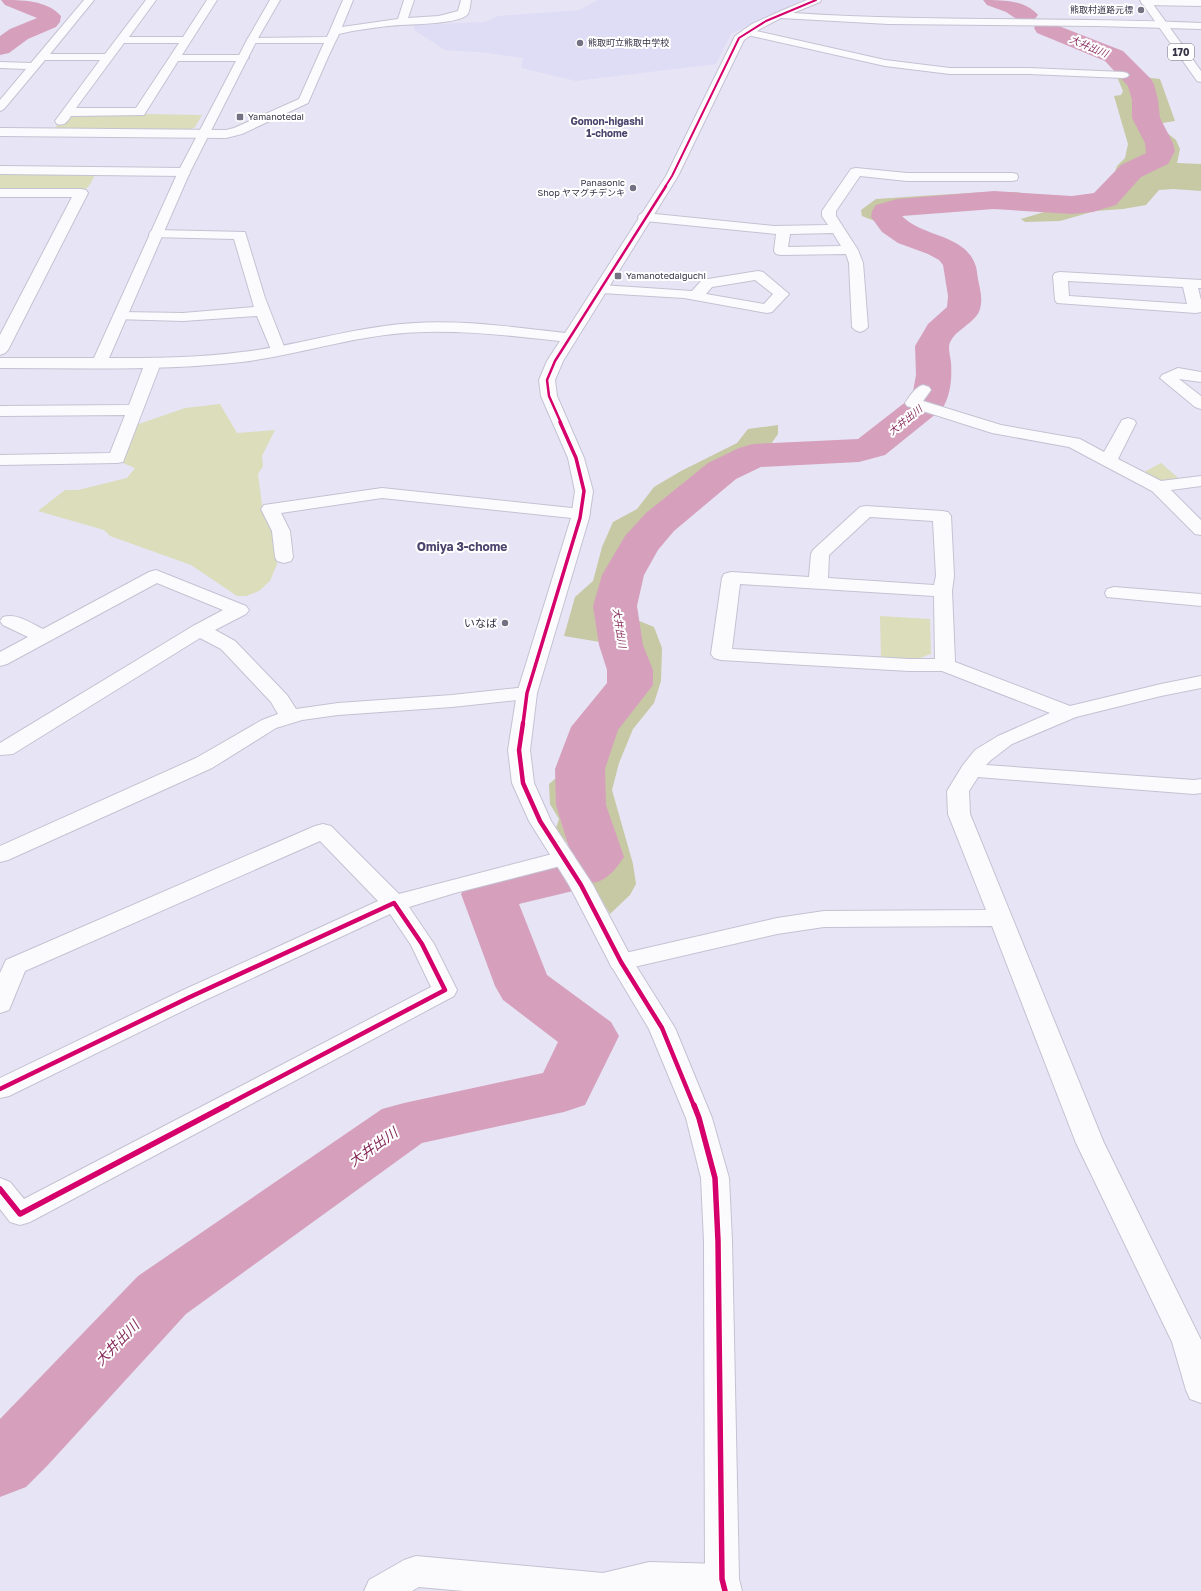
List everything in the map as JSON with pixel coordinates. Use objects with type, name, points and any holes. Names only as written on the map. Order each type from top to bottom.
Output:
[{"type":"main road","points":[[0,107],[89,0]]},
{"type":"main road","points":[[52,132],[151,0]]},
{"type":"main road","points":[[67,112],[140,112],[212,0]]},
{"type":"main road","points":[[100,362],[184,172],[252,40],[275,0]]},
{"type":"main road","points":[[0,132],[226,134],[238,131],[304,101],[348,0]]},
{"type":"main road","points":[[402,22],[409,0]]},
{"type":"main road","points":[[252,40],[333,36],[352,28],[402,22],[444,20],[463,13],[466,0]]},
{"type":"main road","points":[[381,1591],[416,1571],[603,1589],[649,1577],[724,1585],[718,1241],[715,1178],[699,1118],[662,1028],[621,962],[581,885],[540,821],[523,783],[519,750],[527,693],[581,514],[584,491],[576,458],[549,396],[547,380],[555,361],[672,176],[740,38],[747,32],[816,0]]},
{"type":"main road","points":[[1145,1],[1201,3]]},
{"type":"main road","name":"170","points":[[1145,1],[1196,67],[1201,79]]},
{"type":"main road","points":[[781,16],[866,21],[1101,22],[1201,26]]},
{"type":"main road","points":[[747,32],[885,63],[950,71],[1029,71],[1123,75]]},
{"type":"main road","points":[[120,40],[186,40]]},
{"type":"main road","points":[[0,65],[37,61],[108,57]]},
{"type":"main road","points":[[174,58],[243,58]]},
{"type":"main road","points":[[0,170],[184,172]]},
{"type":"main road","points":[[860,327],[856,263],[851,250],[829,216],[828,211],[856,172],[913,178],[1012,177]]},
{"type":"main road","points":[[0,193],[81,193],[0,350]]},
{"type":"main road","points":[[645,217],[783,231],[837,229]]},
{"type":"main road","points":[[783,231],[781,251],[851,250]]},
{"type":"main road","points":[[156,234],[240,234],[263,311],[277,349]]},
{"type":"main road","points":[[601,289],[696,296],[767,309],[782,294],[758,275],[707,282],[696,296]]},
{"type":"main road","points":[[1060,276],[1067,276],[1195,283],[1196,309],[1062,300],[1060,276]]},
{"type":"main road","points":[[120,316],[183,317],[263,311]]},
{"type":"main road","points":[[0,317],[17,317]]},
{"type":"main road","points":[[0,363],[153,363],[207,360],[243,356],[385,330],[434,327],[475,327],[570,338]]},
{"type":"main road","points":[[0,460],[117,458],[153,363]]},
{"type":"main road","points":[[1201,377],[1178,373],[1168,378],[1201,404]]},
{"type":"main road","points":[[923,390],[913,403],[998,429],[1074,443],[1158,487],[1201,530]]},
{"type":"main road","points":[[0,411],[135,410]]},
{"type":"main road","points":[[1108,461],[1128,423]]},
{"type":"main road","points":[[1158,487],[1201,481]]},
{"type":"main road","points":[[284,557],[281,531],[270,509],[382,493],[581,514]]},
{"type":"main road","points":[[818,583],[820,554],[866,511],[942,516],[945,576],[943,591],[945,665]]},
{"type":"main road","points":[[0,660],[156,576],[239,610],[200,630],[5,749],[0,749]]},
{"type":"main road","points":[[943,591],[730,578],[721,654],[909,665],[945,665],[1069,713]]},
{"type":"main road","points":[[1114,593],[1201,600]]},
{"type":"main road","points":[[10,621],[44,637]]},
{"type":"main road","points":[[200,630],[228,645],[280,699],[290,716]]},
{"type":"main road","points":[[1201,682],[1161,690],[1069,713],[1005,740],[983,755],[971,770],[958,791],[959,814],[1090,1143],[1187,1342],[1201,1390]]},
{"type":"main road","points":[[0,855],[204,763],[268,724],[290,716],[338,709],[452,701],[527,693]]},
{"type":"main road","points":[[971,770],[1194,787],[1201,786]]},
{"type":"main road","points":[[0,1004],[14,966],[322,831],[394,903],[422,944],[445,990],[20,1214],[0,1189]]},
{"type":"main road","points":[[0,1089],[190,997],[394,903],[449,887],[564,858]]},
{"type":"main road","points":[[621,962],[770,928],[824,919],[1000,918]]},
{"type":"shaded area","name":"熊取町立熊取中学校","points":[[598,0],[802,0],[731,34],[716,64],[576,81],[521,68],[523,58],[488,53],[445,50],[414,30],[414,25],[485,22],[498,16],[579,10]]},
{"type":"green space","points":[[1123,75],[1160,79],[1175,121],[1156,124],[1176,140],[1180,149],[1177,163],[1201,164],[1201,191],[1173,189],[1159,190],[1146,205],[1123,209],[1095,211],[1060,221],[1025,222],[1021,219],[1047,211],[1055,205],[1054,202],[979,199],[894,207],[883,211],[882,217],[888,224],[885,225],[862,216],[861,210],[876,199],[986,192],[1015,192],[1045,196],[1087,196],[1102,193],[1111,183],[1117,166],[1125,158],[1128,144],[1114,96],[1121,95],[1123,91],[1117,77]]},
{"type":"green space","points":[[67,112],[140,112],[145,114],[202,115],[195,127],[185,132],[52,132]]},
{"type":"green space","points":[[0,170],[96,170],[91,183],[81,193],[0,193]]},
{"type":"green space","points":[[220,404],[237,433],[275,430],[262,456],[263,466],[258,474],[262,505],[273,528],[277,564],[270,581],[259,591],[246,596],[237,596],[191,565],[110,536],[104,530],[38,511],[65,490],[78,490],[127,478],[135,468],[123,463],[136,425],[185,408]]},
{"type":"green space","points":[[778,425],[778,434],[766,451],[747,455],[715,471],[640,536],[628,554],[616,577],[611,604],[632,618],[654,627],[662,648],[661,681],[654,703],[633,729],[619,763],[612,790],[633,864],[636,884],[630,895],[610,914],[570,847],[556,828],[559,819],[550,804],[549,784],[562,773],[569,742],[621,679],[611,672],[605,646],[600,642],[564,636],[575,597],[593,581],[602,547],[613,522],[637,509],[654,487],[681,471],[737,443],[748,429]]},
{"type":"green space","points":[[1161,463],[1184,483],[1158,487],[1140,478],[1146,471]]},
{"type":"green space","points":[[880,616],[930,619],[931,654],[917,659],[881,657]]},
{"type":"waterway","points":[[0,48],[19,34],[48,22],[49,16],[43,11],[13,0]]},
{"type":"waterway","name":"大井出川","points":[[995,0],[1014,7],[1026,15]]},
{"type":"waterway","name":"大井出川","points":[[588,867],[598,857],[581,805],[580,769],[595,727],[630,685],[630,670],[621,645],[615,606],[623,575],[640,545],[660,522],[722,471],[753,456],[859,450],[871,447],[929,401],[934,375],[932,346],[940,331],[963,310],[965,296],[959,263],[950,253],[939,247],[909,236],[893,225],[886,217],[887,211],[897,208],[923,205],[994,200],[1072,205],[1093,203],[1105,199],[1131,171],[1158,158],[1161,151],[1159,143],[1146,118],[1145,100],[1141,84],[1114,56],[1046,28]]},
{"type":"waterway","name":"大井出川","points":[[0,1465],[22,1444],[162,1295],[404,1125],[564,1090],[590,1036],[523,986],[488,894],[558,878]]},
{"type":"cycle path","points":[[725,1591],[722,1579],[718,1241],[715,1178],[699,1118],[662,1028],[621,962],[581,885],[540,821],[523,783],[519,750],[527,693],[580,518],[584,491],[576,458],[549,396],[547,380],[555,361],[672,176],[739,38],[766,21],[816,0]]},
{"type":"cycle path","points":[[0,1089],[190,997],[394,903],[422,944],[445,990],[20,1214],[0,1189]]},
{"type":"place","name":"熊取村道路元標","points":[[1141,10]]},
{"type":"place","name":"熊取町立熊取中学校","points":[[580,43]]},
{"type":"place","name":"Yamanotedai","points":[[240,117]]},
{"type":"place","name":"Panasonic Shop ヤマグチデンキ","points":[[633,188]]},
{"type":"place","name":"Yamanotedaiguchi","points":[[618,276]]},
{"type":"place","name":"いなば","points":[[505,623]]},
{"type":"district","name":"Gomon-higashi 1-chome","points":[[607,126]]},
{"type":"district","name":"Omiya 3-chome","points":[[462,547]]}]
